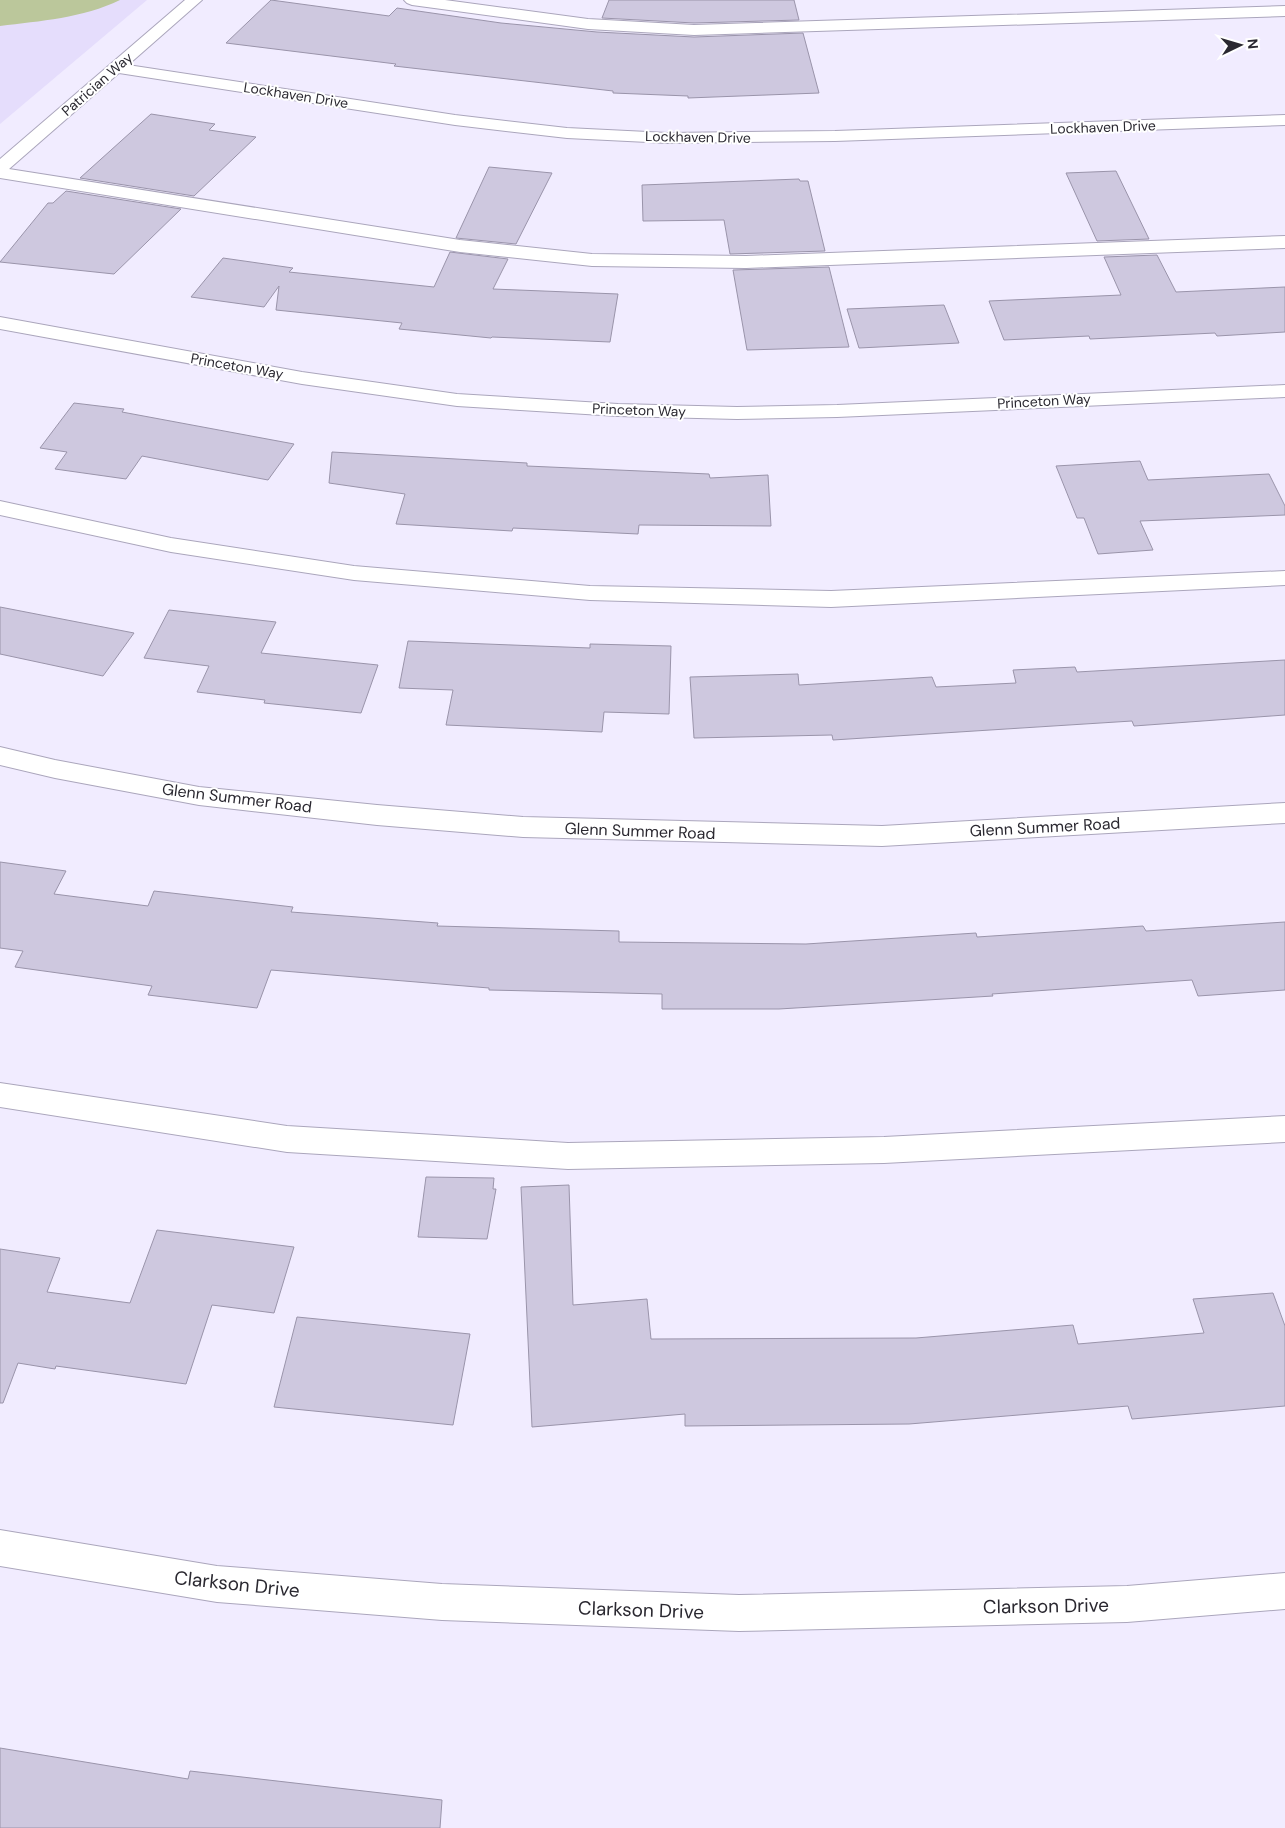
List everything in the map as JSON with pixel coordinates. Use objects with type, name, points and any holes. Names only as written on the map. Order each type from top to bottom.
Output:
[{"type":"street","name":"Patrician Way","points":[[0,168],[194,0]]},
{"type":"street","points":[[412,0],[588,24],[694,30],[1285,11]]},
{"type":"street","name":"Lockhaven Drive","points":[[116,68],[455,120],[567,133],[668,138],[787,137],[1285,120]]},
{"type":"street","points":[[0,173],[460,246],[592,260],[746,262],[1285,242]]},
{"type":"street","name":"Princeton Way","points":[[0,322],[302,378],[350,385],[457,400],[618,410],[837,411],[1285,390]]},
{"type":"street","points":[[0,508],[170,545],[344,571],[590,593],[831,599],[1285,578]]},
{"type":"street","name":"Glenn Summer Road","points":[[0,756],[55,769],[199,796],[377,815],[522,827],[882,836],[1285,813]]},
{"type":"street","points":[[0,1095],[287,1138],[568,1156],[884,1150],[1285,1129]]},
{"type":"street","name":"Clarkson Drive","points":[[0,1548],[217,1584],[442,1602],[739,1613],[1127,1604],[1285,1591]]},
{"type":"shaded area","points":[[0,0],[147,0],[0,124]]},
{"type":"green space","points":[[0,0],[120,0],[76,15],[0,26]]},
{"type":"building","points":[[271,0],[389,16],[397,8],[501,23],[597,32],[694,37],[803,33],[819,93],[688,98],[688,96],[613,93],[613,91],[394,66],[396,64],[226,43]]},
{"type":"building","points":[[609,0],[794,0],[799,20],[694,23],[602,18]]},
{"type":"building","points":[[151,114],[215,124],[209,130],[256,137],[194,196],[80,178]]},
{"type":"building","points":[[489,167],[552,173],[516,244],[456,238]]},
{"type":"building","points":[[1116,171],[1149,239],[1097,241],[1066,173]]},
{"type":"building","points":[[799,179],[800,181],[808,181],[825,251],[730,254],[724,220],[643,221],[642,185]]},
{"type":"building","points":[[66,191],[181,209],[114,274],[0,262],[48,203],[53,203]]},
{"type":"building","points":[[450,252],[508,259],[493,289],[618,294],[610,342],[491,338],[399,329],[402,323],[276,310],[279,286],[264,307],[191,297],[223,258],[293,268],[289,272],[434,287]]},
{"type":"building","points":[[1157,255],[1176,292],[1285,287],[1285,332],[1217,336],[1215,333],[1090,339],[1089,336],[1004,340],[989,301],[1121,295],[1104,257]]},
{"type":"building","points":[[829,267],[849,347],[747,350],[733,270]]},
{"type":"building","points":[[944,305],[959,343],[859,348],[847,309]]},
{"type":"building","points":[[74,403],[124,409],[122,412],[294,444],[268,480],[142,456],[126,479],[55,469],[67,452],[40,448]]},
{"type":"building","points":[[332,452],[527,463],[527,466],[709,474],[710,478],[768,475],[771,526],[639,525],[638,534],[513,528],[512,531],[396,524],[405,494],[329,483]]},
{"type":"building","points":[[1140,461],[1148,480],[1269,474],[1285,506],[1285,515],[1140,521],[1153,550],[1098,554],[1084,518],[1077,518],[1056,466]]},
{"type":"building","points":[[0,607],[134,633],[103,676],[0,654]]},
{"type":"building","points":[[169,610],[276,622],[261,653],[378,665],[361,713],[264,703],[265,700],[197,692],[209,666],[144,658]]},
{"type":"building","points":[[408,641],[590,648],[590,644],[671,646],[669,714],[604,712],[602,732],[446,725],[453,690],[399,688]]},
{"type":"building","points":[[1285,660],[1285,715],[1134,726],[1132,721],[833,740],[832,735],[694,738],[690,677],[798,674],[799,685],[932,677],[936,687],[1016,683],[1013,670],[1075,667],[1077,672]]},
{"type":"building","points":[[0,862],[66,871],[54,894],[148,906],[154,891],[293,907],[291,912],[438,923],[437,926],[619,931],[619,942],[806,944],[976,933],[977,937],[1143,926],[1146,931],[1285,922],[1285,990],[1198,996],[1192,980],[992,994],[993,996],[779,1009],[662,1009],[662,994],[489,990],[489,988],[271,970],[257,1008],[148,995],[152,986],[15,967],[23,951],[0,948]]},
{"type":"building","points":[[426,1177],[494,1178],[493,1189],[496,1189],[487,1239],[418,1237]]},
{"type":"building","points":[[569,1185],[573,1305],[647,1299],[651,1339],[916,1338],[1073,1325],[1078,1344],[1204,1333],[1193,1299],[1273,1293],[1285,1326],[1285,1406],[1132,1419],[1128,1406],[909,1424],[685,1426],[685,1414],[532,1427],[521,1187]]},
{"type":"building","points":[[157,1230],[294,1247],[274,1313],[212,1305],[186,1384],[56,1366],[55,1369],[18,1363],[3,1403],[0,1403],[0,1249],[60,1258],[47,1292],[130,1303]]},
{"type":"building","points":[[297,1317],[470,1334],[453,1425],[274,1407]]},
{"type":"building","points":[[0,1748],[188,1779],[190,1771],[442,1800],[440,1828],[0,1828]]}]
